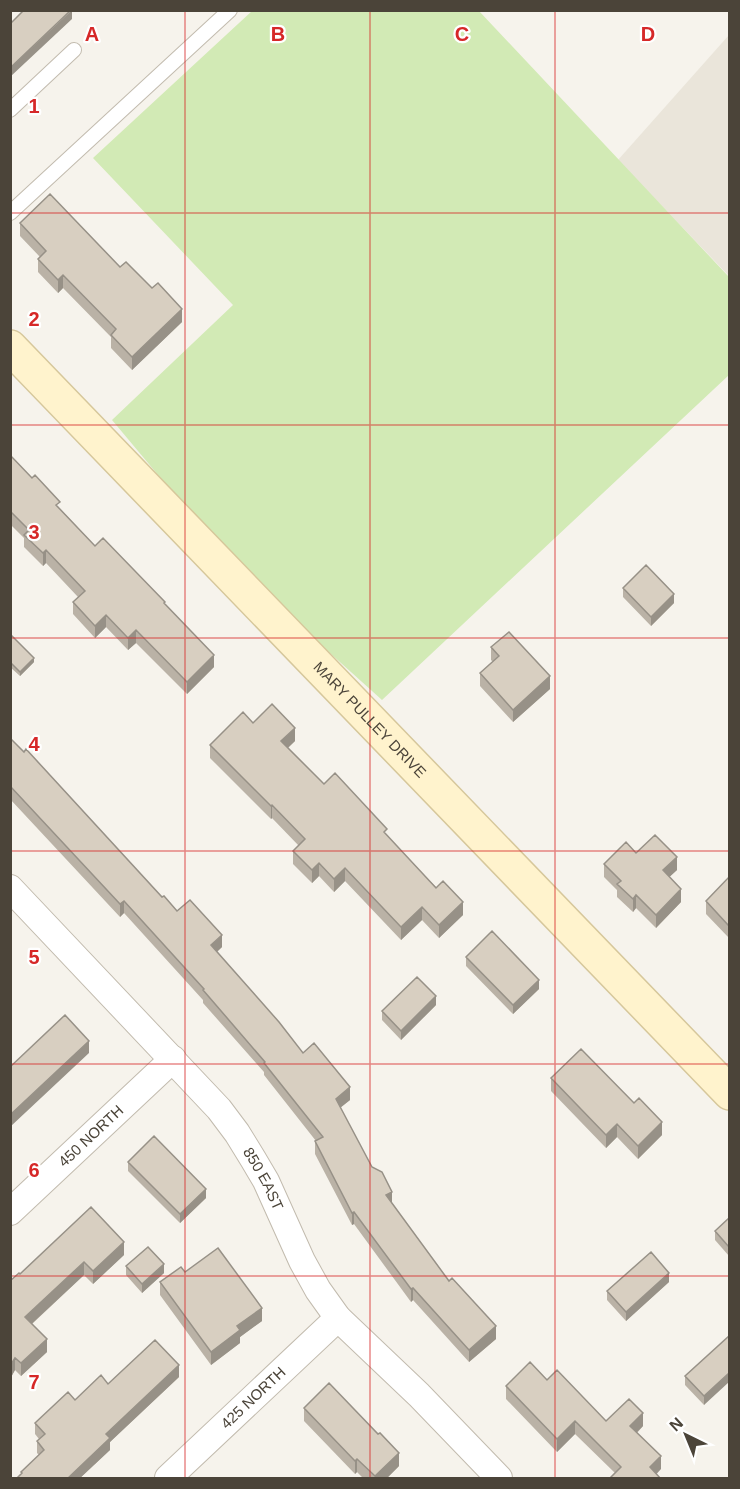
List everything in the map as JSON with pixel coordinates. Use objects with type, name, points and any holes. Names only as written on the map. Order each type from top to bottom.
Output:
[{"type":"street","name":"MARY PULLEY DRIVE","points":[[10,347],[729,1092]]},
{"type":"street","name":"850 EAST","points":[[10,888],[219,1109],[237,1133],[266,1181],[302,1261],[318,1290],[338,1318],[419,1395],[499,1479]]},
{"type":"street","name":"450 NORTH","points":[[10,1212],[173,1059]]},
{"type":"street","name":"425 NORTH","points":[[168,1479],[338,1318]]},
{"type":"lane","points":[[10,213],[230,10]]},
{"type":"lane","points":[[10,110],[74,50]]},
{"type":"shaded area","points":[[729,35],[729,276],[618,160]]},
{"type":"green space","points":[[252,11],[479,11],[729,277],[729,375],[382,700],[291,618],[269,591],[169,488],[112,420],[233,305],[93,158]]},
{"type":"building","points":[[24,10],[71,10],[10,68],[10,24]]},
{"type":"building","points":[[50,194],[120,267],[126,262],[152,288],[158,283],[182,309],[132,357],[111,335],[116,329],[63,275],[58,280],[38,259],[46,251],[20,223]]},
{"type":"building","points":[[10,455],[32,478],[35,475],[60,502],[56,505],[95,546],[103,538],[214,655],[187,682],[136,630],[128,638],[106,615],[95,626],[73,602],[85,591],[46,550],[43,553],[24,535],[29,530],[10,511]]},
{"type":"building","points":[[646,565],[674,594],[651,617],[623,588]]},
{"type":"building","points":[[509,632],[550,676],[513,710],[480,673],[499,656],[491,647]]},
{"type":"building","points":[[10,635],[34,658],[20,672],[10,662]]},
{"type":"building","points":[[272,704],[295,728],[281,741],[324,784],[335,773],[387,829],[384,832],[436,888],[443,881],[463,902],[439,925],[422,907],[401,927],[345,868],[334,879],[319,863],[312,870],[293,851],[305,839],[210,745],[243,712],[253,723]]},
{"type":"building","points":[[10,738],[24,752],[26,749],[177,911],[190,900],[222,935],[211,945],[279,1022],[303,1053],[314,1043],[350,1087],[336,1099],[372,1167],[382,1172],[392,1192],[386,1195],[449,1281],[452,1278],[496,1326],[469,1350],[413,1288],[411,1289],[354,1212],[352,1213],[315,1141],[323,1137],[265,1062],[204,989],[124,901],[120,904],[10,786]]},
{"type":"building","points":[[655,835],[677,857],[663,870],[681,889],[656,915],[636,895],[633,899],[617,884],[621,881],[604,864],[626,842],[636,853]]},
{"type":"building","points":[[729,877],[729,926],[706,901]]},
{"type":"building","points":[[492,931],[539,980],[513,1005],[466,957]]},
{"type":"building","points":[[417,977],[436,996],[401,1031],[382,1011]]},
{"type":"building","points":[[65,1015],[89,1041],[10,1115],[10,1067]]},
{"type":"building","points":[[581,1049],[634,1103],[639,1098],[662,1122],[638,1146],[617,1124],[606,1135],[551,1078]]},
{"type":"building","points":[[154,1136],[206,1189],[180,1214],[128,1162]]},
{"type":"building","points":[[91,1207],[124,1242],[93,1271],[84,1262],[25,1317],[47,1339],[21,1363],[15,1358],[10,1366],[10,1281]]},
{"type":"building","points":[[729,1218],[729,1247],[715,1231]]},
{"type":"building","points":[[148,1247],[164,1264],[142,1284],[126,1266]]},
{"type":"building","points":[[218,1248],[262,1308],[237,1326],[240,1330],[211,1352],[160,1282],[181,1267],[185,1272]]},
{"type":"building","points":[[651,1252],[669,1273],[626,1312],[607,1291]]},
{"type":"building","points":[[729,1336],[729,1373],[704,1396],[685,1376]]},
{"type":"building","points":[[155,1340],[179,1365],[106,1434],[110,1438],[67,1479],[16,1479],[44,1450],[37,1441],[45,1434],[35,1423],[68,1392],[75,1400],[101,1375],[108,1384]]},
{"type":"building","points":[[530,1362],[547,1380],[557,1370],[606,1421],[629,1399],[643,1413],[630,1426],[661,1456],[650,1467],[661,1479],[609,1479],[621,1467],[575,1421],[557,1439],[506,1386]]},
{"type":"building","points":[[329,1383],[399,1453],[375,1476],[357,1459],[355,1461],[304,1408]]}]
